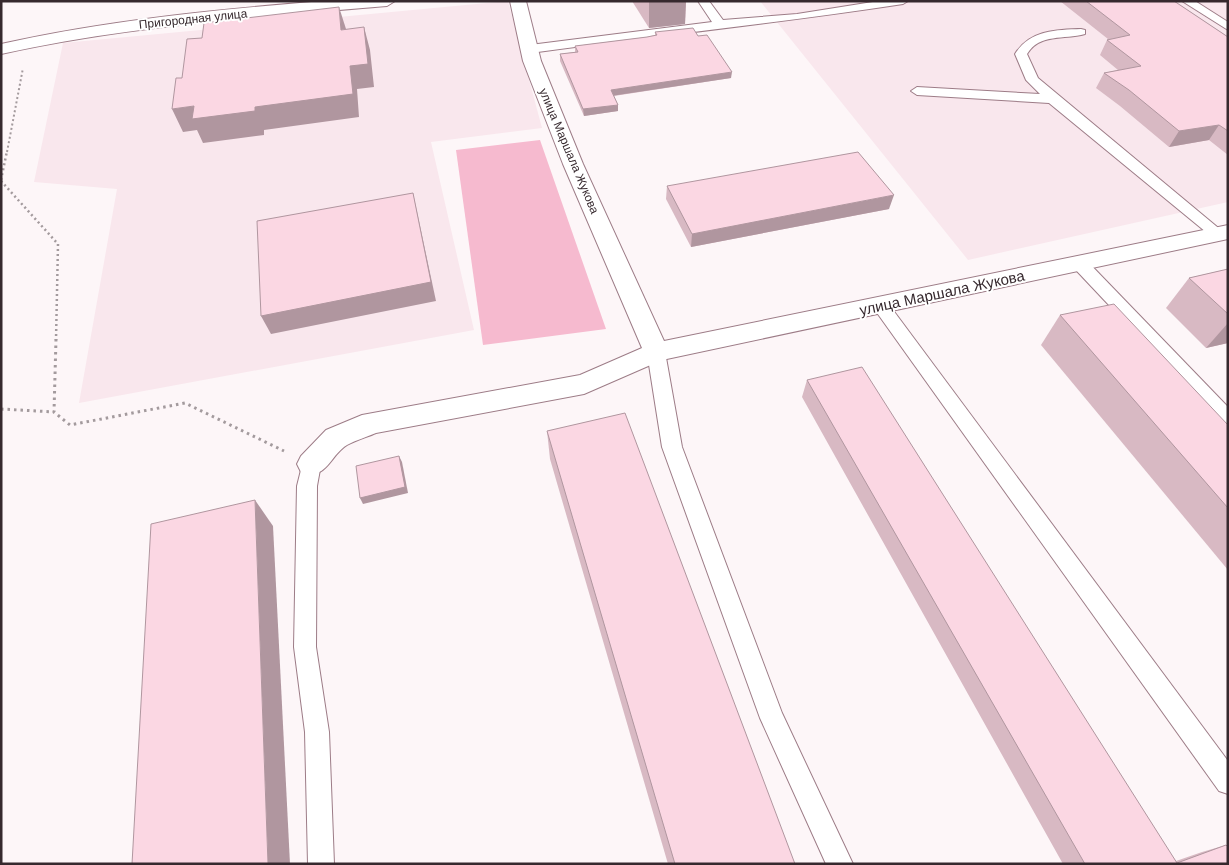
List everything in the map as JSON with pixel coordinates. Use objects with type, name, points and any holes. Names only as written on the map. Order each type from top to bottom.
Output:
[{"type":"street","name":"Пригородная улица","points":[[1,49],[28,42],[156,21],[387,1]]},
{"type":"street","name":"улица Маршала Жукова","points":[[518,1],[532,61],[573,164],[656,352]]},
{"type":"street","name":"улица Маршала Жукова","points":[[311,464],[336,438],[372,422],[584,384],[656,352],[1222,233]]},
{"type":"lane","points":[[703,1],[720,24]]},
{"type":"lane","points":[[530,49],[720,24],[797,17],[903,1]]},
{"type":"lane","points":[[1187,1],[1228,26]]},
{"type":"lane","points":[[1081,32],[1044,36],[1025,46],[1022,54],[1032,80],[1052,99],[1222,233]]},
{"type":"lane","points":[[918,91],[1052,99]]},
{"type":"lane","points":[[1080,264],[1228,419]]},
{"type":"lane","points":[[881,306],[1228,782]]},
{"type":"lane","points":[[656,352],[672,447],[772,718],[840,864]]},
{"type":"lane","points":[[311,464],[307,486],[305,647],[317,732],[321,864]]},
{"type":"path","points":[[28,42],[1,180],[58,244],[54,412]]},
{"type":"path","points":[[1,409],[54,412],[70,425],[185,403],[311,464]]},
{"type":"shaded area","points":[[508,1],[542,128],[431,142],[474,330],[79,403],[117,189],[34,182],[63,43]]},
{"type":"shaded area","points":[[760,1],[1226,1],[1228,3],[1228,202],[968,260]]},
{"type":"shaded area","points":[[540,140],[606,329],[483,345],[456,150]]},
{"type":"building","points":[[1086,1],[1174,1],[1228,37],[1228,131],[1219,125],[1179,131],[1129,90],[1104,73],[1141,66],[1107,40],[1130,35]]},
{"type":"building","points":[[339,7],[341,30],[364,27],[368,64],[350,66],[353,94],[255,107],[255,111],[192,119],[194,106],[172,109],[176,78],[182,78],[187,39],[202,38],[204,23]]},
{"type":"building","points":[[693,28],[698,36],[707,35],[732,72],[611,90],[618,105],[583,109],[560,54],[578,52],[575,46],[647,37],[657,35],[655,32]]},
{"type":"building","points":[[858,152],[894,195],[692,234],[667,186]]},
{"type":"building","points":[[413,193],[431,282],[261,316],[257,221]]},
{"type":"building","points":[[1228,269],[1228,314],[1189,278]]},
{"type":"building","points":[[1114,304],[1228,425],[1228,508],[1060,315]]},
{"type":"building","points":[[862,367],[1177,863],[1226,845],[1228,847],[1228,864],[1085,864],[807,380]]},
{"type":"building","points":[[625,413],[795,864],[675,864],[547,431]]},
{"type":"building","points":[[399,456],[405,487],[360,498],[356,466]]},
{"type":"building","points":[[255,500],[268,864],[132,864],[151,524]]}]
